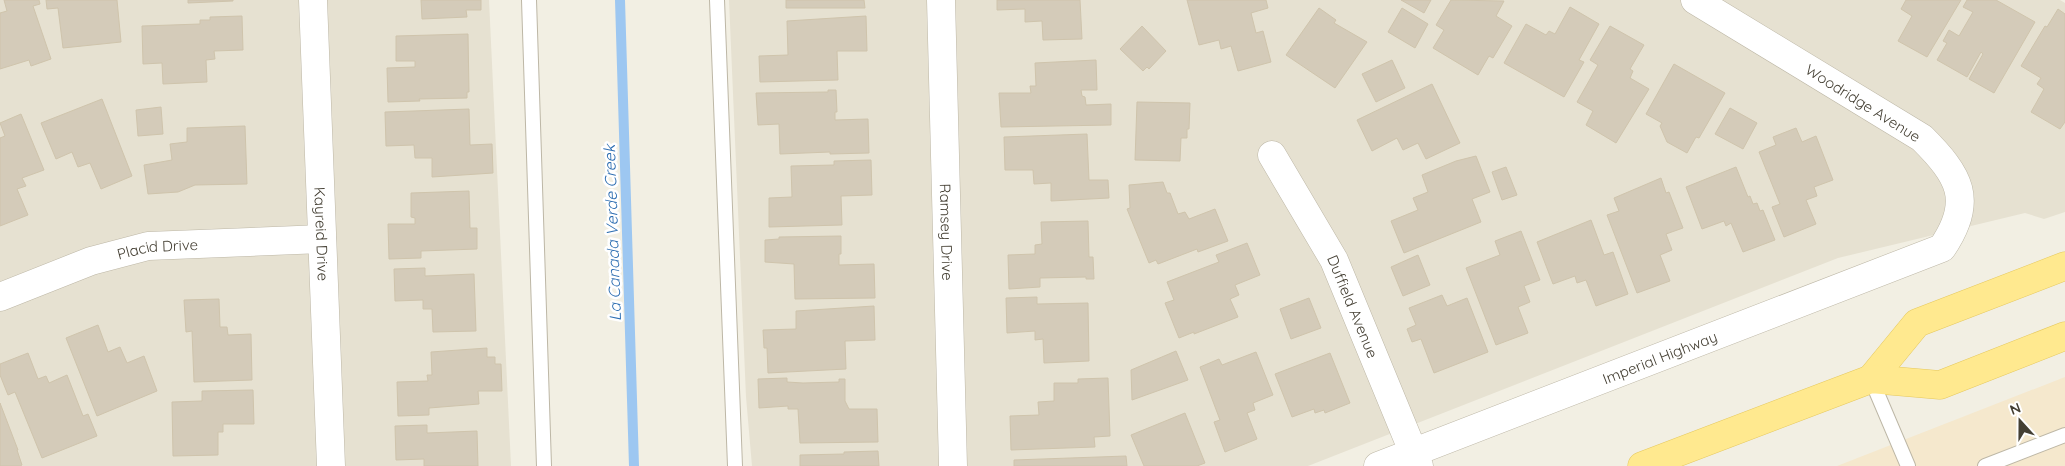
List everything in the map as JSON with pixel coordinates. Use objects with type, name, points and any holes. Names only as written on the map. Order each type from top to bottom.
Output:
[{"type":"main road","points":[[1871,379],[1917,323],[2065,266]]},
{"type":"main road","points":[[1642,466],[1871,379],[1940,385],[2065,336]]},
{"type":"street","name":"Kayreid Drive","points":[[313,0],[331,466]]},
{"type":"street","name":"Ramsey Drive","points":[[941,0],[954,466]]},
{"type":"street","name":"Woodridge Avenue","points":[[1695,0],[1922,138],[1939,155],[1958,183],[1961,209],[1952,234],[1942,248]]},
{"type":"street","name":"Duffield Avenue","points":[[1272,154],[1334,260],[1416,459]]},
{"type":"street","name":"Placid Drive","points":[[0,296],[91,261],[148,246],[322,239]]},
{"type":"street","name":"Imperial Highway","points":[[1378,466],[1416,459],[1942,248]]},
{"type":"lane","points":[[529,0],[544,466]]},
{"type":"lane","points":[[717,0],[735,466]]},
{"type":"lane","points":[[1871,379],[1908,466]]},
{"type":"lane","points":[[1985,466],[2065,435]]},
{"type":"shaded area","points":[[0,0],[489,0],[511,466],[0,466]]},
{"type":"shaded area","points":[[729,0],[2060,0],[2065,3],[2065,212],[2044,219],[2025,213],[1838,258],[1308,466],[752,466],[746,397]]},
{"type":"shaded area","points":[[2065,377],[2065,466],[1837,466]]},
{"type":"building","points":[[4,0],[39,0],[40,4],[33,6],[51,59],[31,66],[29,60],[0,69],[0,13],[7,11]]},
{"type":"building","points":[[46,0],[117,0],[121,42],[63,48],[58,8],[47,9]]},
{"type":"building","points":[[188,0],[233,0],[233,1],[188,3]]},
{"type":"building","points":[[421,0],[481,0],[481,10],[466,10],[467,17],[422,19]]},
{"type":"building","points":[[786,0],[864,0],[865,8],[786,8]]},
{"type":"building","points":[[997,0],[1080,0],[1082,39],[1043,40],[1042,21],[1025,22],[1025,9],[997,10]]},
{"type":"building","points":[[1187,0],[1266,0],[1268,8],[1251,13],[1256,33],[1263,31],[1271,62],[1238,71],[1231,46],[1221,49],[1219,40],[1199,45]]},
{"type":"building","points":[[1401,0],[1431,0],[1424,13]]},
{"type":"building","points":[[1451,0],[1504,1],[1496,16],[1512,26],[1493,58],[1489,56],[1478,75],[1433,48],[1444,30],[1436,25]]},
{"type":"building","points":[[1906,0],[1961,0],[1927,57],[1898,41],[1912,16],[1901,9]]},
{"type":"building","points":[[1967,0],[1996,0],[2035,22],[1994,93],[1969,79],[1983,54],[1981,52],[1967,77],[1937,60],[1947,43],[1943,41],[1949,30],[1959,36],[1973,12],[1963,7]]},
{"type":"building","points":[[1570,7],[1599,24],[1579,60],[1584,62],[1564,97],[1504,63],[1526,24],[1546,35],[1549,31],[1555,34]]},
{"type":"building","points":[[1319,8],[1336,20],[1334,23],[1367,42],[1335,88],[1286,55]]},
{"type":"building","points":[[1402,8],[1428,24],[1415,48],[1388,32]]},
{"type":"building","points":[[2058,9],[2065,14],[2065,122],[2060,129],[2031,112],[2044,89],[2037,84],[2041,78],[2021,66],[2045,26],[2047,27]]},
{"type":"building","points":[[242,16],[243,50],[214,51],[215,59],[206,60],[207,82],[163,84],[162,63],[143,64],[142,26],[200,24],[200,20],[210,20],[210,17]]},
{"type":"building","points":[[866,16],[867,51],[837,51],[838,80],[760,82],[759,56],[788,55],[787,21]]},
{"type":"building","points":[[1142,26],[1166,51],[1149,69],[1147,67],[1143,71],[1120,49]]},
{"type":"building","points":[[1610,26],[1644,45],[1630,69],[1633,71],[1630,78],[1649,89],[1616,143],[1586,125],[1593,111],[1577,102],[1598,65],[1590,60]]},
{"type":"building","points":[[468,34],[469,92],[467,92],[467,98],[388,102],[387,68],[415,67],[415,61],[396,61],[396,36]]},
{"type":"building","points":[[1096,60],[1097,90],[1081,90],[1082,96],[1085,97],[1086,105],[1111,104],[1111,125],[1001,127],[999,93],[1031,93],[1030,86],[1036,86],[1035,63]]},
{"type":"building","points":[[1392,60],[1405,88],[1376,102],[1362,74]]},
{"type":"building","points":[[1674,64],[1725,93],[1699,138],[1696,137],[1687,153],[1667,142],[1660,126],[1662,123],[1646,114]]},
{"type":"building","points":[[1432,84],[1460,143],[1426,159],[1418,143],[1403,150],[1397,138],[1372,151],[1357,120]]},
{"type":"building","points":[[828,90],[836,90],[837,112],[835,112],[835,120],[868,119],[869,153],[780,154],[779,124],[758,125],[756,93],[828,92]]},
{"type":"building","points":[[102,99],[132,176],[101,189],[90,163],[78,167],[72,152],[56,159],[41,123]]},
{"type":"building","points":[[1137,102],[1190,103],[1189,129],[1187,129],[1187,138],[1181,138],[1180,161],[1135,160]]},
{"type":"building","points":[[161,107],[163,134],[138,136],[136,110]]},
{"type":"building","points":[[1730,108],[1757,123],[1743,149],[1715,134]]},
{"type":"building","points":[[469,109],[470,145],[492,144],[493,173],[432,177],[432,158],[415,158],[414,145],[386,146],[385,112]]},
{"type":"building","points":[[21,114],[44,170],[22,178],[26,186],[17,189],[28,215],[0,226],[0,138],[5,136],[0,123]]},
{"type":"building","points":[[245,126],[247,184],[195,185],[178,192],[148,194],[144,165],[172,160],[170,144],[187,142],[187,128]]},
{"type":"building","points":[[1796,128],[1802,142],[1816,136],[1833,180],[1814,187],[1817,196],[1806,200],[1816,224],[1784,237],[1772,207],[1780,204],[1759,152],[1776,145],[1773,137]]},
{"type":"building","points":[[1087,134],[1089,180],[1108,180],[1109,198],[1051,201],[1051,183],[1034,184],[1033,170],[1005,170],[1004,137]]},
{"type":"building","points":[[1476,156],[1490,192],[1472,199],[1481,222],[1404,253],[1391,221],[1418,210],[1413,198],[1428,192],[1422,175],[1456,161]]},
{"type":"building","points":[[871,160],[872,195],[841,196],[842,225],[769,227],[769,198],[792,197],[791,166],[834,165],[834,161]]},
{"type":"building","points":[[1506,167],[1517,195],[1502,200],[1492,172]]},
{"type":"building","points":[[1736,167],[1748,197],[1750,196],[1753,204],[1757,203],[1760,211],[1763,210],[1775,240],[1743,252],[1731,223],[1726,226],[1724,221],[1702,229],[1686,187]]},
{"type":"building","points":[[1661,178],[1666,193],[1669,192],[1683,228],[1666,234],[1672,250],[1660,255],[1670,281],[1637,293],[1607,215],[1619,211],[1614,198]]},
{"type":"building","points":[[1163,182],[1167,193],[1170,193],[1178,214],[1185,212],[1189,219],[1215,209],[1228,241],[1198,252],[1197,249],[1158,264],[1156,260],[1149,263],[1127,209],[1130,208],[1129,185]]},
{"type":"building","points":[[469,191],[470,228],[477,228],[477,249],[421,251],[421,258],[389,259],[388,224],[415,224],[415,218],[411,217],[411,193]]},
{"type":"building","points":[[1591,220],[1604,255],[1613,252],[1628,294],[1596,306],[1586,280],[1577,283],[1575,276],[1553,284],[1537,242]]},
{"type":"building","points":[[1088,221],[1089,257],[1093,257],[1094,279],[1086,279],[1086,277],[1040,278],[1040,287],[1009,289],[1008,255],[1035,254],[1035,245],[1042,244],[1041,222]]},
{"type":"building","points":[[1521,231],[1540,280],[1524,286],[1530,302],[1518,307],[1528,333],[1496,345],[1466,268],[1500,255],[1495,241]]},
{"type":"building","points":[[841,236],[839,265],[874,264],[875,298],[795,299],[794,264],[765,262],[765,240],[779,239],[779,237]]},
{"type":"building","points":[[1247,243],[1260,275],[1235,285],[1239,295],[1230,299],[1238,317],[1179,338],[1165,303],[1174,300],[1167,282],[1219,262],[1216,255]]},
{"type":"building","points":[[1418,255],[1430,285],[1403,296],[1391,267]]},
{"type":"building","points":[[425,268],[425,276],[474,274],[476,331],[433,332],[432,309],[423,309],[423,300],[395,301],[394,269]]},
{"type":"building","points":[[1442,295],[1447,306],[1467,298],[1488,352],[1434,373],[1421,339],[1412,342],[1407,329],[1416,325],[1409,308]]},
{"type":"building","points":[[1037,297],[1037,304],[1088,303],[1089,361],[1044,363],[1043,339],[1035,340],[1035,331],[1007,333],[1006,298]]},
{"type":"building","points":[[1309,298],[1321,328],[1291,339],[1280,309]]},
{"type":"building","points":[[219,299],[220,327],[227,327],[228,335],[251,334],[252,380],[194,382],[192,331],[186,332],[184,300]]},
{"type":"building","points":[[874,306],[875,340],[845,341],[846,369],[768,373],[767,348],[764,348],[763,330],[796,329],[796,311]]},
{"type":"building","points":[[98,325],[108,352],[120,347],[127,363],[144,356],[157,391],[97,416],[66,338]]},
{"type":"building","points":[[487,348],[487,357],[495,357],[495,364],[501,364],[502,391],[478,391],[479,404],[429,408],[429,415],[398,416],[397,382],[428,381],[427,375],[432,375],[431,352]]},
{"type":"building","points":[[1176,351],[1188,380],[1132,400],[1131,370]]},
{"type":"building","points":[[1256,352],[1273,395],[1253,403],[1255,410],[1247,413],[1257,439],[1225,452],[1214,422],[1220,420],[1200,367],[1219,359],[1222,365]]},
{"type":"building","points":[[28,353],[38,379],[46,376],[49,383],[67,375],[83,416],[88,414],[97,436],[42,458],[15,392],[8,395],[0,375],[0,364]]},
{"type":"building","points":[[1330,353],[1350,403],[1325,413],[1324,410],[1315,413],[1314,409],[1292,417],[1275,374]]},
{"type":"building","points":[[787,378],[787,382],[803,383],[839,382],[839,379],[845,379],[845,401],[849,409],[877,409],[878,442],[800,443],[798,409],[788,409],[788,406],[759,408],[758,379]]},
{"type":"building","points":[[1108,378],[1110,436],[1094,437],[1095,447],[1011,450],[1010,416],[1039,415],[1038,402],[1054,401],[1054,383],[1078,383],[1078,379]]},
{"type":"building","points":[[253,390],[254,424],[223,424],[223,432],[218,432],[218,455],[173,456],[172,402],[202,401],[202,391]]},
{"type":"building","points":[[0,403],[18,450],[22,465],[20,466],[0,466]]},
{"type":"building","points":[[1185,413],[1205,463],[1197,466],[1144,466],[1131,435]]},
{"type":"building","points":[[427,425],[427,433],[477,431],[478,466],[424,466],[424,459],[396,460],[395,426]]},
{"type":"building","points":[[878,451],[879,466],[800,466],[800,455]]},
{"type":"building","points":[[1126,456],[1127,466],[1014,466],[1014,460]]},
{"type":"waterway","name":"La Canada Verde Creek","points":[[620,0],[634,466]]}]
